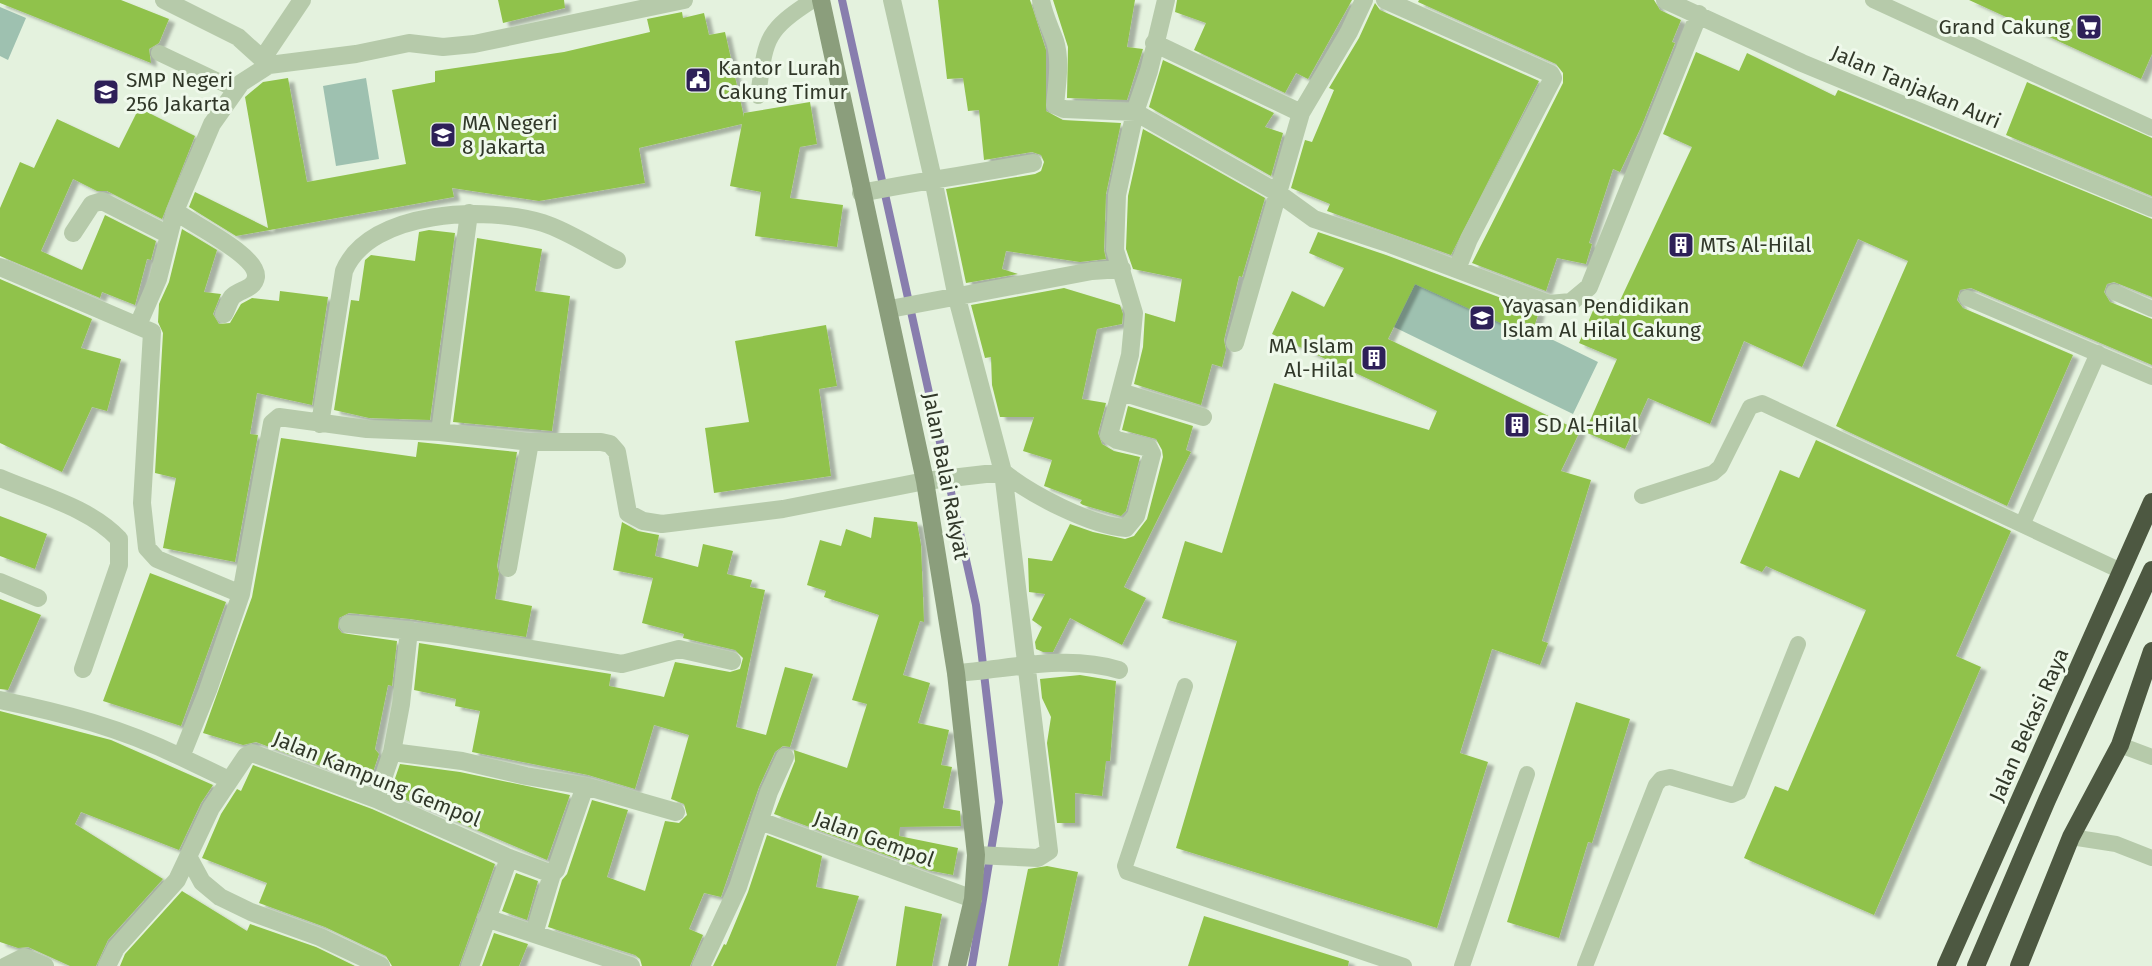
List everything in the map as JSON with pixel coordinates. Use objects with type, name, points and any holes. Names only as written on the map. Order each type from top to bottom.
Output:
[{"type":"highway","name":"Jalan Bekasi Raya","points":[[1946,966],[2152,502]]},
{"type":"highway","points":[[1976,966],[2047,800],[2152,570]]},
{"type":"highway","points":[[2019,966],[2071,837],[2120,745],[2152,651]]},
{"type":"street","points":[[164,0],[245,42],[266,62],[356,54],[409,43],[443,46],[474,44],[684,0]]},
{"type":"street","points":[[138,325],[151,299],[175,211],[212,124],[235,89],[266,62],[302,0]]},
{"type":"street","name":"Jalan Balai Rakyat","points":[[821,0],[861,193],[899,307],[934,480],[981,855],[957,966]]},
{"type":"street","points":[[892,0],[951,297],[994,472],[1049,851],[1038,858],[981,855]]},
{"type":"street","points":[[1041,0],[1044,21],[1056,49],[1055,105],[1064,109],[1135,112],[1278,193],[1314,219],[1458,268],[1548,304],[1571,302],[1589,287],[1699,14]]},
{"type":"street","points":[[181,757],[208,690],[241,594],[272,423],[279,417],[320,424],[440,432],[530,442],[610,444],[617,452],[628,513],[643,521],[662,524],[783,509],[934,480],[994,472],[1076,512],[1115,527],[1126,528],[1136,516],[1152,454],[1149,448],[1117,440],[1109,435],[1133,338],[1134,313],[1115,250],[1117,195],[1135,112],[1149,71],[1166,0]]},
{"type":"street","points":[[1235,343],[1301,113],[1349,32],[1364,0]]},
{"type":"street","points":[[1385,0],[1404,4],[1551,74],[1553,78],[1469,239],[1458,268]]},
{"type":"street","name":"Jalan Tanjakan Auri","points":[[1665,0],[1802,63],[2152,208]]},
{"type":"street","points":[[1154,43],[1301,113]]},
{"type":"street","points":[[861,193],[929,179],[1033,164]]},
{"type":"street","points":[[74,233],[92,204],[97,201],[169,235]]},
{"type":"street","points":[[175,211],[241,252],[254,267],[256,277],[250,287],[232,297],[224,314]]},
{"type":"street","points":[[320,424],[344,271],[350,257],[362,244],[391,229],[434,216],[469,213],[543,223],[617,260]]},
{"type":"street","points":[[440,432],[469,213]]},
{"type":"street","points":[[0,267],[152,332],[146,398],[142,503],[147,548],[158,559],[241,594]]},
{"type":"street","points":[[899,307],[1092,271],[1122,269]]},
{"type":"street","points":[[1121,392],[1203,417]]},
{"type":"street","points":[[508,568],[530,442]]},
{"type":"street","points":[[0,478],[86,515],[105,525],[119,539],[119,565],[84,669]]},
{"type":"street","points":[[0,582],[38,598]]},
{"type":"street","points":[[348,624],[409,630],[622,664],[679,649],[732,661]]},
{"type":"street","points":[[376,799],[392,752],[401,704],[409,630]]},
{"type":"street","points":[[957,673],[1060,662],[1102,664],[1119,670]]},
{"type":"street","points":[[0,700],[69,714],[148,741],[229,780]]},
{"type":"street","points":[[392,752],[462,761],[526,776],[585,786],[676,812]]},
{"type":"street","name":"Jalan Kampung Gempol","points":[[107,966],[116,948],[177,880],[212,808],[246,756],[252,753],[376,799],[509,858],[552,874]]},
{"type":"street","points":[[701,966],[738,887],[784,758]]},
{"type":"street","points":[[534,934],[552,874],[556,870],[585,786]]},
{"type":"street","name":"Jalan Gempol","points":[[760,821],[973,899]]},
{"type":"street","points":[[189,858],[202,882],[220,897],[251,912],[320,937],[381,966]]},
{"type":"street","points":[[470,966],[509,858]]},
{"type":"street","points":[[486,918],[631,966]]},
{"type":"street","points":[[6,966],[24,957],[45,966]]},
{"type":"lane","points":[[758,96],[765,51],[773,29],[813,0]]},
{"type":"lane","points":[[1874,0],[2152,128]]},
{"type":"lane","points":[[159,53],[235,89]]},
{"type":"lane","points":[[2114,292],[2152,309]]},
{"type":"lane","points":[[1967,298],[2152,376]]},
{"type":"lane","points":[[2023,523],[2098,353]]},
{"type":"lane","points":[[1642,496],[1713,473],[1720,467],[1750,407],[1762,403],[2023,523],[2121,571]]},
{"type":"lane","points":[[1585,966],[1656,785],[1661,779],[1670,777],[1732,795],[1739,792],[1797,644]]},
{"type":"lane","points":[[1185,686],[1125,866],[1127,872],[1404,966]]},
{"type":"lane","points":[[2120,745],[2152,757]]},
{"type":"lane","points":[[1462,966],[1527,774]]},
{"type":"lane","points":[[2071,837],[2116,843],[2152,858]]},
{"type":"green space","points":[[0,7],[26,18],[8,60],[0,56]]},
{"type":"green space","points":[[366,78],[379,159],[336,166],[323,86]]},
{"type":"green space","points":[[1418,274],[1598,362],[1573,414],[1392,326]]},
{"type":"building","points":[[0,0],[121,0],[169,19],[159,43],[149,49],[151,63],[0,3]]},
{"type":"building","points":[[498,0],[564,0],[565,8],[503,23]]},
{"type":"building","points":[[938,0],[1030,0],[1046,50],[1046,111],[1063,120],[1121,123],[1106,194],[1104,250],[1106,259],[1080,262],[1006,251],[1002,269],[1018,274],[966,283],[946,189],[1035,174],[1041,171],[1044,162],[1041,155],[1032,152],[984,160],[979,110],[968,111],[963,78],[947,79]]},
{"type":"building","points":[[1053,0],[1135,0],[1127,47],[1143,49],[1127,100],[1067,98],[1068,47]]},
{"type":"building","points":[[1177,0],[1352,0],[1308,79],[1296,73],[1285,93],[1194,50],[1206,23],[1175,12]]},
{"type":"building","points":[[1419,0],[1654,0],[1660,10],[1681,20],[1672,42],[1675,43],[1642,125],[1620,172],[1613,169],[1589,243],[1592,244],[1586,264],[1557,258],[1546,291],[1472,263],[1563,83],[1563,73],[1556,64],[1418,2]]},
{"type":"building","name":"Grand Cakung","points":[[1969,0],[2152,0],[2152,54],[2141,79]]},
{"type":"building","points":[[1375,3],[1380,10],[1539,81],[1451,255],[1327,211],[1330,204],[1291,188],[1305,140],[1312,142],[1334,90],[1329,88],[1359,38]]},
{"type":"building","name":"MA Negeri 8 Jakarta","points":[[682,12],[683,18],[704,13],[709,35],[725,32],[744,117],[744,113],[810,102],[817,144],[800,147],[790,198],[843,205],[837,247],[755,236],[761,192],[730,186],[742,124],[639,148],[645,183],[539,201],[452,188],[454,197],[236,236],[189,207],[195,192],[268,228],[245,97],[263,82],[288,78],[307,182],[406,164],[392,90],[435,82],[435,71],[564,52],[650,32],[647,19]]},
{"type":"building","points":[[1696,52],[1739,71],[1747,53],[1835,96],[1838,90],[2152,219],[2152,297],[2114,282],[2107,284],[2104,292],[2110,302],[2152,319],[2152,365],[1971,288],[1960,290],[1957,300],[1963,308],[2073,355],[2007,506],[1836,426],[1908,261],[1858,239],[1802,367],[1744,341],[1710,424],[1648,398],[1625,449],[1585,432],[1617,359],[1579,343],[1598,299],[1617,307],[1692,147],[1663,134]]},
{"type":"building","points":[[1163,60],[1274,113],[1265,127],[1283,133],[1271,176],[1149,107]]},
{"type":"building","points":[[2027,82],[2152,138],[2152,196],[2006,135]]},
{"type":"building","points":[[139,108],[195,136],[162,219],[107,191],[97,191],[73,179],[41,251],[82,270],[105,215],[156,241],[151,260],[147,259],[135,305],[102,292],[100,298],[0,256],[0,208],[20,162],[34,168],[57,119],[119,148]]},
{"type":"building","points":[[1143,129],[1265,198],[1242,277],[1239,276],[1224,340],[1226,350],[1222,367],[1212,364],[1201,405],[1134,384],[1143,347],[1145,313],[1175,322],[1182,279],[1133,269],[1126,249],[1128,196]]},
{"type":"building","points":[[182,229],[217,250],[204,292],[221,294],[213,314],[219,324],[230,323],[241,304],[252,298],[279,301],[280,291],[328,297],[312,405],[257,393],[250,434],[258,435],[235,562],[163,548],[176,478],[155,473],[163,333],[158,322],[159,304],[169,282]]},
{"type":"building","points":[[429,230],[455,233],[430,420],[369,418],[334,410],[351,300],[359,301],[365,260],[371,255],[415,261],[419,232]]},
{"type":"building","points":[[1318,232],[1539,312],[1534,327],[1520,320],[1516,330],[1415,284],[1388,339],[1580,431],[1561,471],[1591,480],[1542,641],[1548,643],[1540,665],[1492,649],[1460,753],[1488,762],[1437,928],[1176,848],[1237,641],[1162,618],[1185,541],[1222,553],[1274,383],[1429,430],[1437,411],[1272,334],[1292,291],[1324,307],[1344,268],[1309,253]]},
{"type":"building","points":[[477,238],[542,249],[535,291],[570,296],[552,431],[453,422]]},
{"type":"building","points":[[0,279],[92,319],[81,348],[121,359],[107,411],[92,407],[62,472],[0,443]]},
{"type":"building","points":[[1064,288],[1120,305],[1123,314],[1122,324],[1097,329],[1082,399],[1106,403],[1098,433],[1102,444],[1114,451],[1140,457],[1126,511],[1121,516],[1083,505],[1080,503],[1082,500],[1044,486],[1052,460],[1023,451],[1034,417],[1000,417],[992,385],[991,357],[985,358],[971,305]]},
{"type":"building","points":[[826,325],[837,386],[819,389],[831,476],[714,493],[705,428],[749,422],[735,341]]},
{"type":"building","points":[[1128,406],[1193,426],[1186,450],[1191,452],[1124,587],[1146,598],[1122,645],[1070,618],[1053,652],[1043,652],[1036,649],[1035,642],[1042,627],[1032,620],[1045,594],[1029,592],[1028,558],[1052,561],[1070,524],[1125,539],[1134,536],[1147,519],[1163,457],[1162,450],[1156,439],[1122,430]]},
{"type":"building","points":[[281,438],[416,457],[418,442],[517,452],[497,566],[499,574],[495,599],[532,606],[526,637],[410,619],[349,613],[339,618],[338,628],[342,633],[397,641],[392,686],[388,685],[375,749],[379,754],[369,784],[256,742],[243,745],[203,733],[252,597]]},
{"type":"building","points":[[1816,440],[2011,531],[1956,656],[1981,667],[1874,915],[1744,858],[1775,786],[1788,791],[1866,610],[1766,566],[1762,572],[1740,563],[1780,470],[1799,478]]},
{"type":"building","points":[[0,516],[47,534],[35,569],[0,556]]},
{"type":"building","points":[[874,517],[917,522],[921,545],[924,622],[920,621],[903,675],[930,683],[918,723],[949,730],[941,765],[952,767],[943,808],[960,811],[961,826],[900,827],[899,836],[958,848],[953,875],[927,870],[774,814],[795,761],[794,750],[847,768],[867,704],[852,700],[879,615],[824,597],[826,591],[807,585],[820,540],[841,546],[846,529],[871,538]]},
{"type":"building","points":[[622,522],[638,531],[659,535],[655,556],[698,567],[703,544],[733,551],[727,574],[752,580],[750,587],[765,590],[736,727],[766,735],[785,667],[813,674],[790,747],[783,746],[775,752],[759,787],[721,897],[704,893],[689,929],[703,935],[690,966],[642,966],[640,959],[635,955],[548,927],[562,880],[567,874],[592,800],[628,810],[607,877],[645,891],[665,821],[679,823],[687,815],[684,804],[671,799],[689,735],[654,725],[635,789],[588,775],[472,752],[480,711],[455,706],[456,699],[414,690],[419,643],[611,674],[609,686],[664,697],[675,662],[730,672],[740,669],[743,658],[735,650],[683,638],[684,634],[642,623],[653,578],[613,570]]},
{"type":"building","points":[[150,573],[226,602],[181,726],[103,701]]},
{"type":"building","points":[[0,599],[41,615],[8,690],[0,689]]},
{"type":"building","points":[[1080,675],[1116,681],[1110,761],[1106,761],[1102,796],[1075,793],[1075,823],[1057,823],[1047,743],[1051,717],[1042,698],[1040,679]]},
{"type":"building","points":[[1576,702],[1630,719],[1592,843],[1588,842],[1559,938],[1507,922]]},
{"type":"building","points":[[0,711],[111,740],[213,785],[201,803],[179,850],[81,812],[75,824],[163,879],[108,940],[96,966],[70,966],[28,947],[18,948],[0,942]]},
{"type":"building","points":[[400,764],[460,772],[570,795],[547,860],[390,793]]},
{"type":"building","points":[[253,765],[372,809],[495,864],[459,966],[392,966],[386,956],[325,927],[259,903],[267,883],[202,858],[221,814],[237,789],[241,791]]},
{"type":"building","points":[[767,835],[822,856],[816,887],[859,896],[836,966],[713,966],[724,944],[726,945],[748,892]]},
{"type":"building","points":[[1047,866],[1078,872],[1058,966],[1008,966],[1028,869]]},
{"type":"building","points":[[516,873],[538,881],[527,920],[502,911]]},
{"type":"building","points":[[182,891],[247,931],[250,924],[316,947],[355,966],[120,966],[125,954]]},
{"type":"building","points":[[905,906],[942,914],[932,966],[896,966]]},
{"type":"building","points":[[1204,916],[1349,961],[1348,966],[1188,966]]},
{"type":"building","points":[[494,933],[528,944],[519,966],[482,966]]},
{"type":"waterway","points":[[842,0],[976,605],[999,802],[972,966]]},
{"type":"place","name":"Grand Cakung","points":[[2089,27]]},
{"type":"place","name":"Kantor Lurah Cakung Timur","points":[[698,80]]},
{"type":"place","name":"SMP Negeri 256 Jakarta","points":[[106,92]]},
{"type":"place","name":"MA Negeri 8 Jakarta","points":[[443,135]]},
{"type":"place","name":"MTs Al-Hilal","points":[[1681,245]]},
{"type":"place","name":"Yayasan Pendidikan Islam Al Hilal Cakung","points":[[1482,318]]},
{"type":"place","name":"MA Islam Al-Hilal","points":[[1374,358]]},
{"type":"place","name":"SD Al-Hilal","points":[[1517,425]]}]
